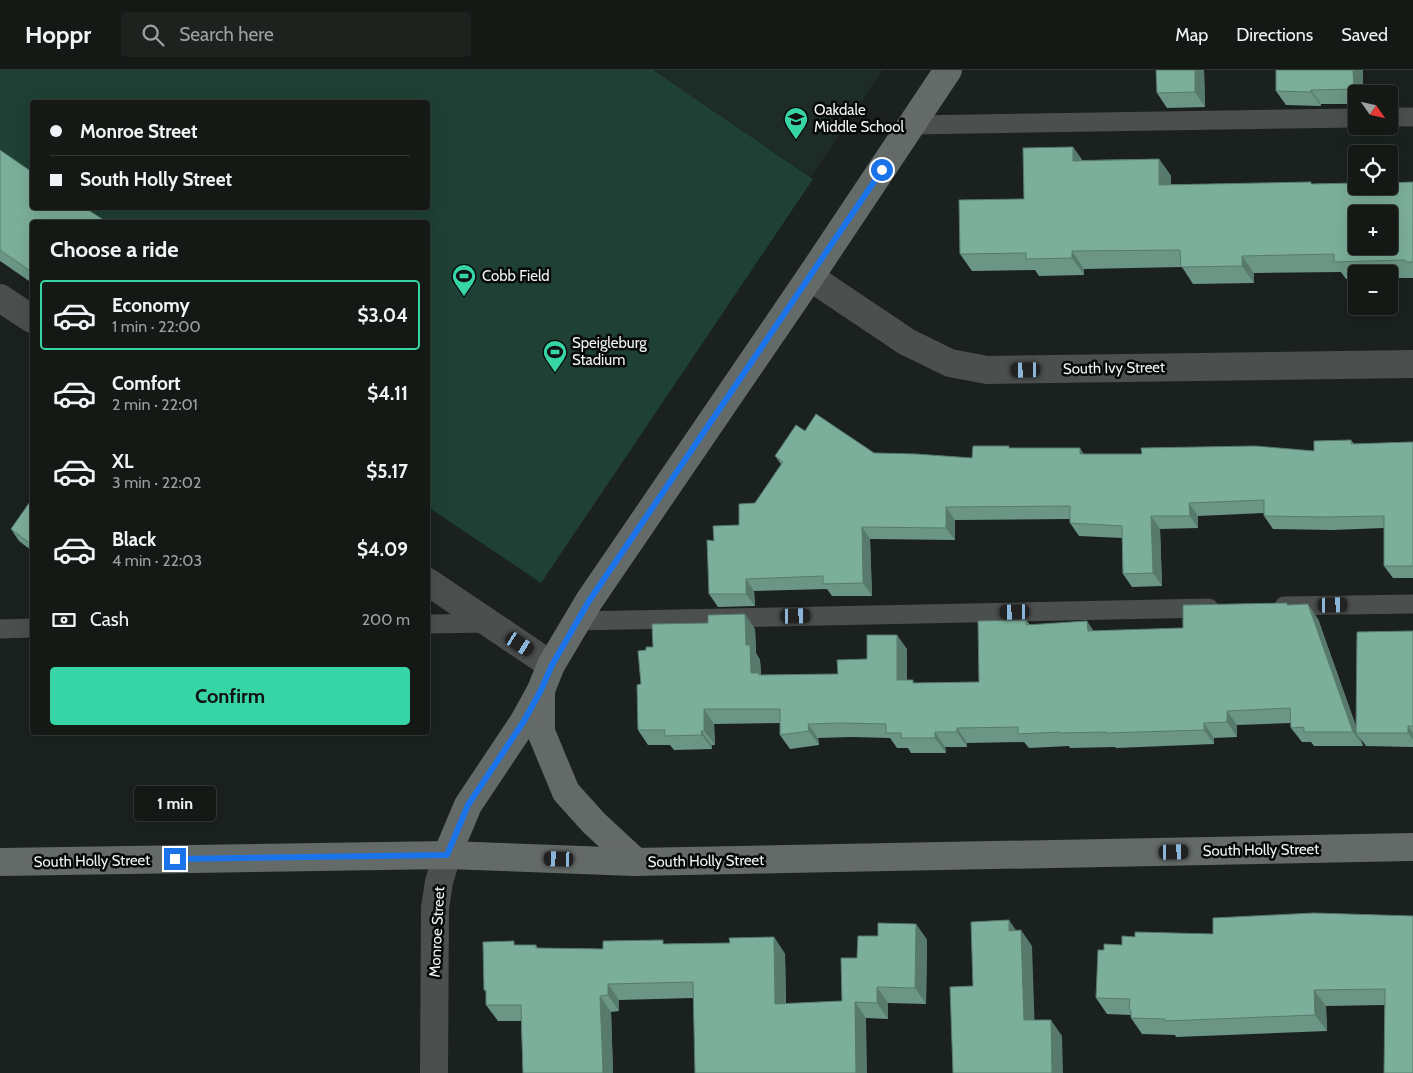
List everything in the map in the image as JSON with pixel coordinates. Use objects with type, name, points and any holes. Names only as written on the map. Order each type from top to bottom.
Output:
[{"type":"street","name":"Monroe Street","points":[[434,1073],[435,908],[439,882],[447,855],[468,805],[524,721],[552,665],[589,601],[913,125],[948,70]]},
{"type":"street","name":"South Ivy Street","points":[[810,277],[907,342],[950,363],[987,370],[1413,364]]},
{"type":"street","points":[[0,298],[30,318]]},
{"type":"street","points":[[430,583],[552,665]]},
{"type":"street","points":[[541,690],[541,732],[566,792],[594,823],[636,862]]},
{"type":"street","name":"South Holly Street","points":[[0,862],[447,855],[636,862],[1413,847]]},
{"type":"lane","points":[[1398,118],[1413,117]]},
{"type":"lane","points":[[913,125],[1348,118]]},
{"type":"lane","points":[[1264,607],[1413,604]]},
{"type":"lane","points":[[577,621],[1224,608]]},
{"type":"lane","points":[[430,624],[489,623]]},
{"type":"lane","points":[[0,629],[30,628]]},
{"type":"shaded area","name":"Oakdale Middle School","points":[[653,70],[883,70],[811,177]]},
{"type":"green space","name":"Speigleburg Stadium","points":[[0,70],[653,70],[813,179],[541,583],[430,508],[430,220],[30,220],[30,222],[0,222]]},
{"type":"building","points":[[1156,70],[1195,70],[1195,92],[1157,93]]},
{"type":"building","points":[[1276,70],[1353,70],[1354,85],[1348,85],[1348,89],[1311,90],[1311,92],[1276,91]]},
{"type":"building","points":[[1073,147],[1073,161],[1159,159],[1159,185],[1311,182],[1311,184],[1348,183],[1348,195],[1398,195],[1398,183],[1413,182],[1413,262],[1405,262],[1405,260],[1334,262],[1334,254],[1242,256],[1242,266],[1181,267],[1180,250],[1072,251],[1072,258],[1026,259],[1026,253],[960,254],[959,200],[1024,199],[1023,148]]},
{"type":"building","points":[[0,150],[30,171],[30,210],[88,210],[104,220],[30,220],[30,271],[0,250]]},
{"type":"building","points":[[816,414],[874,453],[972,458],[973,446],[1080,448],[1080,454],[1142,454],[1141,448],[1255,446],[1314,451],[1314,441],[1351,440],[1351,444],[1413,442],[1413,566],[1384,566],[1384,516],[1264,516],[1264,500],[1189,503],[1190,516],[1151,516],[1153,573],[1123,574],[1122,526],[1070,523],[1070,506],[946,507],[946,528],[862,527],[863,583],[823,584],[823,576],[746,579],[746,594],[709,594],[707,540],[714,541],[713,526],[739,525],[739,504],[755,503],[783,462],[775,456],[796,425],[805,431]]},
{"type":"building","points":[[30,502],[30,543],[11,529]]},
{"type":"building","points":[[1287,603],[1287,605],[1308,604],[1353,732],[1304,732],[1304,727],[1291,728],[1290,708],[1227,711],[1227,722],[1204,723],[1204,730],[1018,734],[1018,727],[957,728],[957,732],[935,732],[935,738],[901,738],[901,733],[886,733],[886,724],[841,723],[808,724],[809,731],[780,735],[780,709],[704,709],[704,731],[701,731],[702,735],[664,736],[665,730],[638,730],[637,685],[641,684],[638,651],[646,650],[646,647],[653,647],[652,624],[708,623],[708,615],[745,614],[746,645],[750,645],[751,673],[759,673],[759,675],[838,674],[837,660],[867,659],[867,635],[897,635],[897,680],[913,680],[913,683],[979,682],[978,621],[1026,620],[1026,625],[1087,621],[1088,631],[1183,628],[1183,605]]},
{"type":"building","points":[[1413,631],[1413,726],[1408,726],[1408,733],[1356,733],[1357,632]]},
{"type":"building","points":[[1314,913],[1413,916],[1413,1073],[1384,1073],[1385,989],[1314,990],[1315,1015],[1165,1021],[1165,1019],[1131,1018],[1131,1010],[1129,1009],[1130,999],[1096,998],[1098,950],[1104,950],[1104,944],[1122,945],[1122,936],[1135,937],[1135,932],[1213,934],[1213,918]]},
{"type":"building","points":[[1009,920],[1009,931],[1021,930],[1024,1020],[1051,1020],[1052,1073],[953,1073],[950,987],[973,986],[971,922]]},
{"type":"building","points":[[878,923],[916,924],[915,988],[877,987],[877,1003],[855,1002],[856,1073],[695,1073],[693,982],[608,984],[608,995],[600,996],[603,1073],[523,1073],[521,1005],[486,1005],[483,942],[514,941],[514,945],[536,945],[536,948],[603,949],[603,941],[663,940],[663,944],[730,943],[729,938],[774,937],[775,1004],[842,1001],[841,958],[857,958],[858,936],[878,936]]},
{"type":"place","name":"Oakdale Middle School","points":[[796,140]]},
{"type":"place","name":"Cobb Field","points":[[464,297]]},
{"type":"place","name":"Speigleburg Stadium","points":[[555,373]]},
{"type":"route","points":[[175,859],[447,855],[468,805],[524,721],[552,665],[589,601],[882,170]]}]
